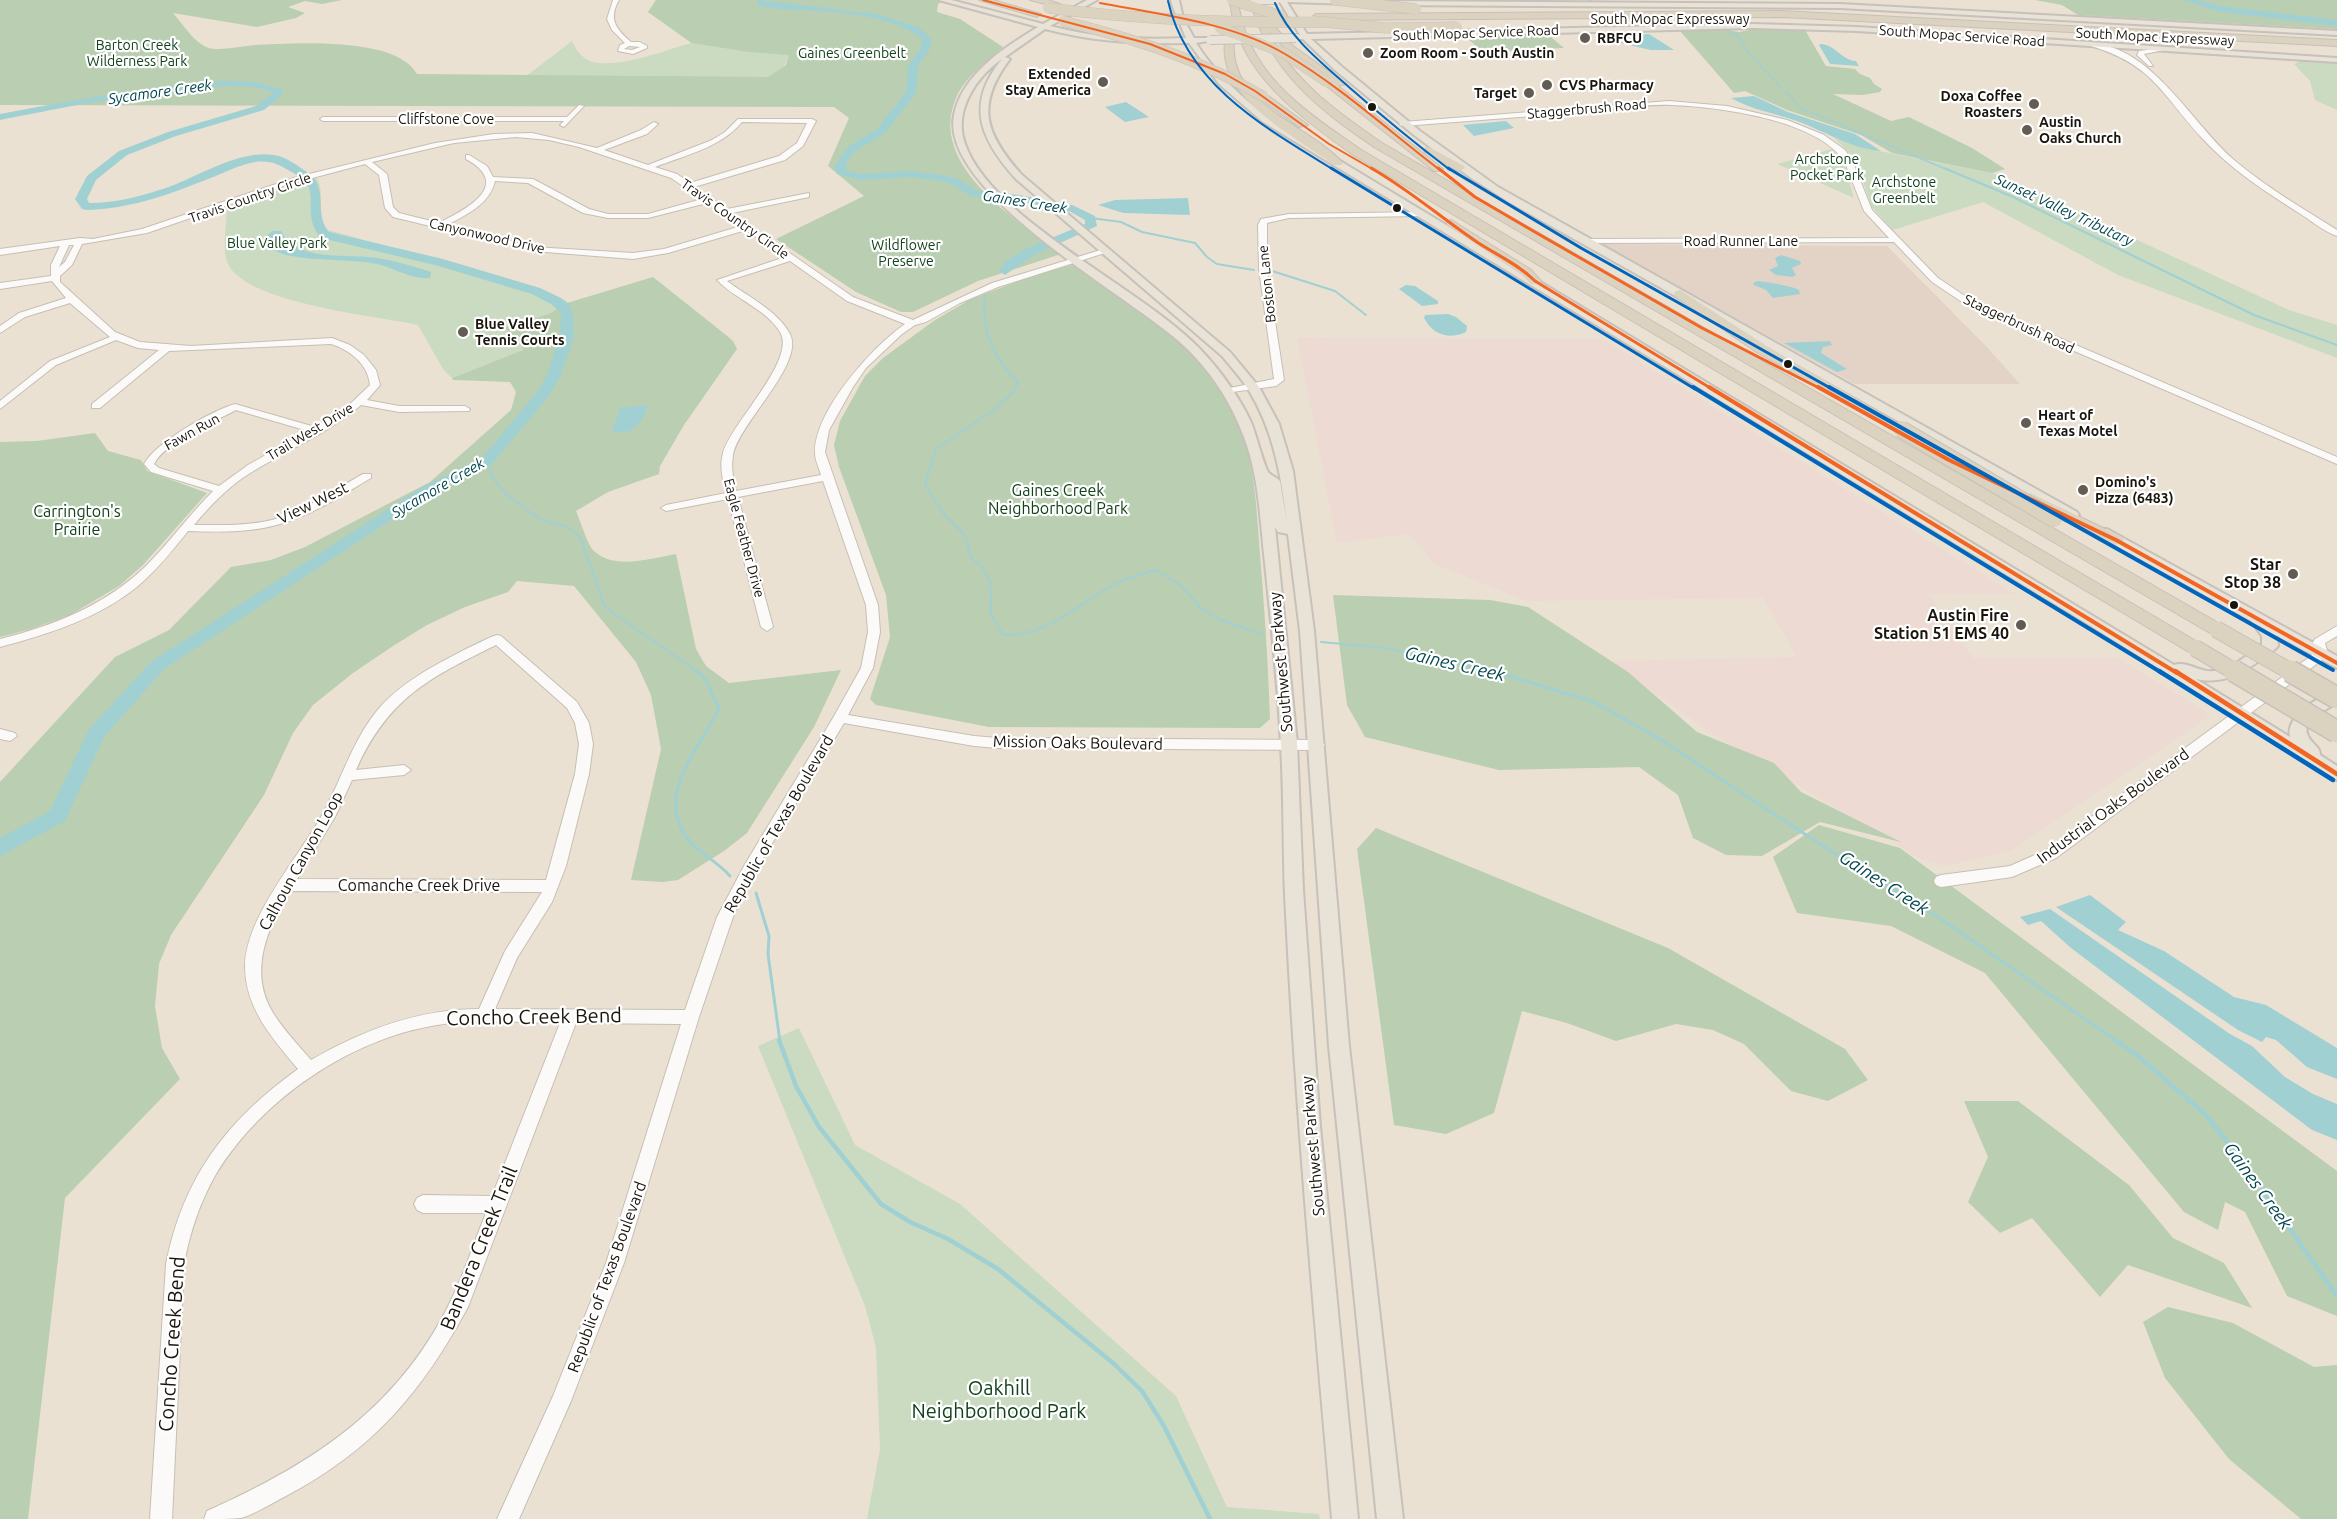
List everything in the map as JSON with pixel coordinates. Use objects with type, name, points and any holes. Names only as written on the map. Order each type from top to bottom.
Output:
[{"type":"highway","points":[[983,0],[1175,53],[1225,74],[1264,97],[1329,144],[1463,217]]},
{"type":"highway","name":"South Mopac Expressway","points":[[1003,0],[1174,21],[1786,18],[2097,32]]},
{"type":"highway","name":"South Mopac Expressway","points":[[1034,0],[1052,6]]},
{"type":"highway","points":[[1084,0],[1174,16],[1237,33],[1284,53],[1327,82],[1477,200],[1702,328],[1797,375],[1949,460],[2116,540]]},
{"type":"highway","points":[[1666,19],[1386,28],[1338,25],[1273,14],[1233,0],[1235,18],[1253,56],[1263,70],[1310,117],[1364,155],[1463,217],[2337,732]]},
{"type":"highway","points":[[1254,0],[1261,28],[1276,55],[1300,83],[1325,106],[1378,145],[2228,620],[2337,697]]},
{"type":"highway","points":[[1335,0],[1416,9],[1612,13]]},
{"type":"highway","points":[[1887,8],[2097,32],[2337,55]]},
{"type":"highway","name":"South Mopac Expressway","points":[[1320,20],[1612,13],[1832,15],[2337,46]]},
{"type":"highway","points":[[1259,15],[1290,48],[1433,153],[1460,168]]},
{"type":"highway","points":[[1235,18],[1231,26],[1229,51],[1232,68],[1240,83],[1267,112],[1338,163]]},
{"type":"highway","points":[[1684,26],[1745,22],[1910,23]]},
{"type":"highway","points":[[1401,185],[1474,240],[1527,272],[1535,281]]},
{"type":"highway","points":[[1680,294],[1760,348],[2228,620],[2337,691]]},
{"type":"main road","name":"South Mopac Service Road","points":[[943,0],[1046,29],[1084,37],[1157,41],[1684,26],[1812,27],[2337,60]]},
{"type":"main road","points":[[1019,21],[1042,19],[1077,0]]},
{"type":"main road","name":"Southwest Parkway","points":[[1093,0],[988,65],[970,85],[960,107],[957,134],[972,171],[996,199],[1184,340],[1228,391],[1252,441],[1261,473],[1289,744],[1294,891],[1303,1019],[1345,1519]]},
{"type":"main road","name":"Southwest Parkway","points":[[1046,29],[1104,0]]},
{"type":"main road","points":[[1183,0],[1175,1],[1191,41],[1210,70],[1241,101],[1274,124],[2133,645],[2337,774]]},
{"type":"main road","name":"South Mopac Service Road","points":[[1254,0],[1547,6],[1774,4],[1887,8],[2337,33]]},
{"type":"main road","points":[[1282,0],[1301,37],[1403,124],[1460,168],[1585,241],[2116,540],[2228,620],[2330,654],[2337,663]]},
{"type":"main road","points":[[1299,9],[1302,5],[1312,1]]},
{"type":"main road","points":[[1305,16],[1315,32],[1335,37]]},
{"type":"main road","points":[[1019,21],[1030,28],[1032,38],[1084,37]]},
{"type":"main road","points":[[1321,52],[1327,42],[1347,36]]},
{"type":"main road","name":"Southwest Parkway","points":[[1032,38],[1000,65],[989,84],[983,112],[989,140],[997,153],[1019,177],[1210,338],[1253,387],[1273,424],[1284,455],[1295,530],[1318,745],[1339,1046],[1390,1519]]},
{"type":"main road","points":[[1157,41],[1182,45],[1197,52]]},
{"type":"main road","points":[[1261,473],[1273,481],[1282,529],[1295,530]]},
{"type":"main road","points":[[2133,645],[2195,674],[2215,677],[2230,674],[2270,646],[2271,641],[2259,623],[2228,620]]},
{"type":"main road","points":[[2337,697],[2302,718],[2296,731],[2305,746],[2337,768]]},
{"type":"street","points":[[616,0],[609,11],[610,21],[628,44]]},
{"type":"street","points":[[2093,45],[2118,51],[2141,66],[2171,92],[2204,136],[2221,153],[2337,234]]},
{"type":"street","points":[[2162,49],[2146,50],[2140,54],[2167,78]]},
{"type":"street","name":"Staggerbrush Road","points":[[1403,124],[1658,104],[1707,105],[1758,114],[1808,130],[1838,148],[1848,160],[1864,204],[1935,280],[1984,310],[2337,461]]},
{"type":"street","points":[[549,138],[581,106]]},
{"type":"street","name":"Cliffstone Cove","points":[[323,119],[570,119]]},
{"type":"street","points":[[649,166],[715,142],[728,134],[740,120],[812,121],[800,144],[782,158],[689,186]]},
{"type":"street","points":[[599,150],[644,132],[654,124]]},
{"type":"street","points":[[2208,127],[2228,149],[2251,168],[2337,226]]},
{"type":"street","name":"Travis Country Circle","points":[[0,252],[121,235],[170,225],[268,188],[450,142],[519,137],[549,138],[599,150],[674,176],[850,299],[912,323]]},
{"type":"street","points":[[440,226],[467,211],[488,191],[491,179],[488,171],[470,157]]},
{"type":"street","name":"Canyonwood Drive","points":[[367,162],[383,174],[390,210],[401,216],[533,249],[633,256],[656,254],[748,227]]},
{"type":"street","points":[[491,179],[530,181],[586,211],[608,216],[648,216],[709,200]]},
{"type":"street","points":[[726,212],[806,195]]},
{"type":"street","name":"Boston Lane","points":[[1228,391],[1276,383],[1279,380],[1263,269],[1262,225],[1264,221],[1289,216],[1421,214]]},
{"type":"street","name":"Road Runner Lane","points":[[1585,241],[1896,240]]},
{"type":"street","points":[[0,286],[56,277],[69,263],[79,241]]},
{"type":"street","points":[[56,277],[55,265],[66,243]]},
{"type":"street","name":"Republic of Texas Boulevard","points":[[508,1519],[561,1401],[615,1263],[718,937],[737,892],[867,668],[874,641],[874,622],[869,596],[826,477],[820,452],[827,422],[862,366],[885,343],[912,323],[923,320],[957,301],[994,285],[1107,251]]},
{"type":"street","name":"Eagle Feather Drive","points":[[767,627],[726,472],[728,453],[734,438],[784,361],[788,347],[785,333],[777,324],[721,280],[791,258]]},
{"type":"street","name":"Trail West Drive","points":[[0,643],[55,627],[111,600],[143,576],[220,490],[251,467],[361,402],[372,391],[375,377],[355,352],[343,344],[317,340],[166,348],[133,343],[117,337],[56,283],[56,277]]},
{"type":"street","points":[[0,330],[22,315],[73,299]]},
{"type":"street","points":[[0,406],[53,363],[117,337]]},
{"type":"street","points":[[96,406],[166,348]]},
{"type":"street","points":[[361,402],[399,409],[465,409]]},
{"type":"street","name":"Fawn Run","points":[[220,490],[155,470],[149,464],[149,460],[159,450],[235,407],[314,430]]},
{"type":"street","name":"View West","points":[[185,528],[251,527],[277,522],[303,511],[367,476]]},
{"type":"street","points":[[666,508],[826,477]]},
{"type":"street","points":[[2330,654],[2319,642],[2337,630]]},
{"type":"street","name":"Calhoun Canyon Loop","points":[[309,1070],[258,1002],[254,987],[253,957],[257,941],[272,908],[329,816],[367,732],[393,701],[426,676],[497,639],[565,696],[582,723],[586,744],[564,850],[551,886],[544,902],[510,955],[484,1016]]},
{"type":"street","name":"Industrial Oaks Boulevard","points":[[1941,881],[2012,871],[2051,854],[2240,714],[2330,654]]},
{"type":"street","name":"Mission Oaks Boulevard","points":[[840,718],[998,743],[1318,745]]},
{"type":"street","points":[[346,776],[404,770]]},
{"type":"street","name":"Comanche Creek Drive","points":[[287,885],[551,886]]},
{"type":"street","name":"Bandera Creek Trail","points":[[215,1519],[254,1503],[310,1472],[358,1436],[399,1397],[431,1354],[452,1318],[571,1016]]},
{"type":"street","name":"Concho Creek Bend","points":[[161,1519],[175,1264],[187,1215],[212,1166],[240,1129],[258,1111],[309,1070],[362,1041],[405,1026],[444,1017],[691,1017]]},
{"type":"street","points":[[423,1204],[498,1205]]},
{"type":"shaded area","points":[[1602,244],[1887,246],[1986,346],[2020,384],[1855,384]]},
{"type":"shaded area","points":[[1297,338],[1603,339],[2015,594],[1929,594],[1973,658],[2118,658],[2211,715],[2012,850],[1944,866],[1919,858],[1711,733],[1610,661],[1797,657],[1763,598],[1526,601],[1435,564],[1409,534],[1337,543]]},
{"type":"green space","points":[[0,0],[342,0],[322,4],[305,1],[288,7],[305,13],[296,18],[257,27],[173,13],[194,38],[204,46],[213,49],[294,43],[343,44],[389,53],[406,62],[417,74],[768,77],[786,65],[789,55],[749,52],[692,43],[648,12],[656,0],[944,0],[938,4],[937,12],[960,19],[1003,47],[971,76],[956,98],[950,123],[954,146],[965,168],[981,189],[1001,208],[1061,254],[978,281],[913,312],[901,312],[856,292],[776,239],[864,196],[828,166],[849,118],[834,107],[0,105]]},
{"type":"green space","points":[[656,0],[790,54],[764,107],[525,77],[572,41],[584,57],[600,63],[640,58],[691,43],[648,12]]},
{"type":"green space","points":[[2035,0],[2337,0],[2337,29],[2078,15],[2062,5]]},
{"type":"green space","points":[[1715,28],[1739,32],[1754,29],[1805,30],[1826,66],[1855,69],[1882,89],[1880,92],[1863,95],[1833,94],[1891,121],[1909,117],[1972,148],[2005,169],[1992,173],[1892,153],[1861,135],[1787,110],[1745,91],[1734,93],[1680,31]]},
{"type":"green space","points":[[1546,33],[1564,48],[1484,52],[1464,36]]},
{"type":"green space","points":[[2302,60],[2337,62],[2337,110],[2315,100],[2310,81],[2294,64]]},
{"type":"green space","name":"Archstone Greenbelt","points":[[1834,138],[1879,151],[1992,173],[2289,310],[2337,325],[2337,358],[2118,275],[1983,202],[1893,230],[1871,206],[1856,159]]},
{"type":"green space","name":"Archstone Pocket Park","points":[[1832,149],[1843,161],[1854,198],[1777,164]]},
{"type":"green space","name":"Blue Valley Park","points":[[316,177],[321,190],[322,218],[328,230],[530,286],[571,306],[576,329],[452,378],[443,369],[418,325],[343,312],[280,297],[254,286],[235,273],[225,252],[227,208]]},
{"type":"green space","name":"Gaines Creek Neighborhood Park","points":[[1072,265],[1077,266],[1135,306],[1177,339],[1199,362],[1217,386],[1239,425],[1248,452],[1254,486],[1264,608],[1270,719],[1260,728],[989,727],[876,705],[870,699],[890,637],[886,595],[839,467],[834,445],[840,421],[865,376],[883,358],[935,320],[971,299],[1035,275]]},
{"type":"green space","points":[[653,277],[733,341],[737,349],[684,425],[660,466],[659,474],[608,492],[576,511],[591,547],[601,556],[622,562],[676,554],[696,649],[706,666],[729,683],[841,670],[814,727],[747,833],[724,851],[678,880],[662,882],[631,880],[661,749],[651,695],[636,662],[574,586],[517,581],[508,592],[465,607],[427,625],[353,673],[313,705],[293,733],[264,795],[171,935],[159,964],[155,1006],[162,1048],[180,1079],[65,1198],[28,1519],[0,1519],[0,782],[115,657],[169,630],[231,567],[271,560],[305,547],[430,482],[511,410],[516,392],[510,382],[453,380],[452,378],[523,350],[520,342],[504,328],[549,314],[567,303]]},
{"type":"green space","name":"Carrington's Prairie","points":[[95,433],[108,451],[141,460],[147,471],[207,493],[143,565],[119,586],[70,615],[0,637],[0,442],[37,441]]},
{"type":"green space","points":[[1333,595],[1490,600],[1528,607],[1628,672],[1697,732],[1774,763],[1801,792],[1901,842],[1820,822],[1762,856],[1726,855],[1693,838],[1678,795],[1639,767],[1499,770],[1365,737],[1347,705]]},
{"type":"green space","points":[[1819,825],[1900,848],[2337,1171],[2337,1316],[2287,1296],[2245,1212],[2225,1202],[2218,1230],[2184,1212],[1985,973],[1891,926],[1797,913],[1773,857]]},
{"type":"green space","points":[[1376,828],[1668,948],[1845,1049],[1868,1080],[1828,1101],[1791,1091],[1744,1044],[1713,1030],[1676,1024],[1616,1041],[1567,1023],[1522,1011],[1494,1113],[1446,1134],[1394,1125],[1357,849]]},
{"type":"green space","name":"Oakhill Neighborhood Park","points":[[799,1028],[855,1145],[960,1204],[1176,1396],[1227,1507],[1319,1514],[1320,1519],[867,1519],[880,1449],[876,1348],[865,1306],[758,1046]]},
{"type":"green space","points":[[1964,1101],[2018,1101],[2129,1185],[2173,1238],[2224,1263],[2252,1308],[2128,1265],[2100,1297],[2032,1218],[2000,1233],[1968,1202],[1988,1157]]},
{"type":"green space","points":[[2168,1307],[2233,1323],[2314,1367],[2337,1365],[2337,1519],[2301,1519],[2229,1459],[2165,1378],[2143,1322]]},
{"type":"water","points":[[1649,34],[1674,50],[1651,50],[1620,43],[1633,38],[1632,35]]},
{"type":"water","points":[[1819,45],[1856,61],[1859,66],[1830,64]]},
{"type":"water","points":[[1754,96],[1788,112],[1855,134],[1881,151],[1859,147],[1797,121],[1731,98]]},
{"type":"water","points":[[1126,102],[1149,117],[1125,122],[1105,107]]},
{"type":"water","points":[[1506,121],[1514,128],[1474,136],[1463,125]]},
{"type":"water","points":[[1188,198],[1190,215],[1123,213],[1098,205],[1115,200]]},
{"type":"water","points":[[273,231],[281,231],[299,248],[311,252],[391,261],[431,272],[430,278],[415,277],[372,263],[289,256],[270,247],[263,238]]},
{"type":"water","points":[[1781,255],[1800,261],[1801,264],[1792,268],[1796,275],[1793,277],[1776,275],[1769,270],[1778,266],[1775,258]]},
{"type":"water","points":[[1758,281],[1791,287],[1799,290],[1800,294],[1773,298],[1766,290],[1754,285],[1753,283]]},
{"type":"water","points":[[1406,285],[1415,286],[1438,301],[1438,304],[1422,306],[1399,289]]},
{"type":"water","points":[[1448,314],[1467,326],[1466,332],[1454,336],[1442,334],[1432,328],[1424,318],[1425,315]]},
{"type":"water","points":[[1830,341],[1832,345],[1823,347],[1821,353],[1847,369],[1837,372],[1784,343]]},
{"type":"water","points":[[645,405],[648,407],[635,427],[625,432],[612,431],[620,408]]},
{"type":"water","points":[[2090,895],[2126,922],[2118,930],[2164,951],[2234,997],[2266,1005],[2337,1048],[2337,1079],[2307,1067],[2276,1040],[2266,1037],[2262,1042],[2238,1030],[2056,907]]},
{"type":"water","points":[[2050,909],[2230,1034],[2252,1046],[2285,1077],[2313,1094],[2337,1104],[2337,1140],[2312,1130],[2071,948],[2041,921],[2028,925],[2020,917]]},
{"type":"waterway","name":"Gaines Creek","points":[[763,0],[760,3],[768,5],[877,16],[915,29],[927,38],[925,49],[913,66],[911,93],[878,134],[857,145],[846,155],[839,167],[841,172],[861,177],[910,174],[941,178],[954,181],[974,194],[1019,198],[1072,208],[1091,218],[1091,226],[1030,252],[1009,265],[1005,271]]},
{"type":"waterway","name":"Sunset Valley Tributary","points":[[1589,0],[1595,3]]},
{"type":"waterway","points":[[2186,0],[2221,9],[2337,23]]},
{"type":"waterway","name":"Sunset Valley Tributary","points":[[1724,28],[1739,37],[1749,54],[1783,89]]},
{"type":"waterway","name":"Sycamore Creek","points":[[0,117],[101,98],[186,86],[256,84],[279,90],[278,94],[260,108],[172,134],[123,153],[91,178],[81,199],[86,207],[134,202],[239,163],[263,158],[280,160],[303,174]]},
{"type":"waterway","name":"Sunset Valley Tributary","points":[[1785,91],[1801,108],[1948,170]]},
{"type":"waterway","name":"Sunset Valley Tributary","points":[[1944,168],[2013,197],[2254,315],[2337,345]]},
{"type":"waterway","name":"Sycamore Creek","points":[[0,848],[58,816],[96,734],[158,665],[429,489],[487,461],[543,394],[554,375],[567,336],[567,313],[563,306],[536,291],[439,262],[325,235],[316,221],[316,192],[310,180]]},
{"type":"waterway","points":[[1091,218],[1121,222],[1142,232],[1195,243],[1207,257],[1217,264],[1254,270]]},
{"type":"waterway","points":[[1269,270],[1335,291],[1366,315]]},
{"type":"waterway","name":"Gaines Creek","points":[[985,295],[985,320],[990,343],[1001,363],[1018,382],[1014,391],[995,409],[936,449],[925,484],[942,512],[965,535],[971,558],[981,566],[990,581],[991,614],[1003,635],[1034,631],[1060,619],[1116,583],[1155,570],[1178,583],[1202,609],[1219,619],[1261,634]]},
{"type":"waterway","points":[[487,461],[493,478],[506,494],[541,520],[566,526],[580,537],[605,607],[699,673]]},
{"type":"waterway","name":"Gaines Creek","points":[[1321,642],[1385,648],[1498,673]]},
{"type":"waterway","name":"Gaines Creek","points":[[1493,671],[1594,702],[1658,738],[1820,844],[1944,921],[2118,1042]]},
{"type":"waterway","points":[[699,673],[706,680],[719,709],[683,772],[677,789],[675,806],[679,823],[688,839],[730,876]]},
{"type":"waterway","points":[[756,893],[769,936],[768,954],[780,1042]]},
{"type":"waterway","points":[[779,1040],[796,1086],[819,1127],[881,1204],[910,1222],[948,1239],[998,1269],[1113,1363],[1142,1391],[1164,1426],[1210,1519]]},
{"type":"waterway","name":"Gaines Creek","points":[[2115,1040],[2137,1055],[2206,1115],[2243,1162],[2337,1296]]},
{"type":"transit line","points":[[983,0],[1150,44],[1225,74],[1255,91],[1329,144],[1401,185],[1474,240],[1526,272],[1535,281],[2133,645],[2337,774]]},
{"type":"transit line","points":[[1168,1],[1172,20],[1190,55],[1232,102],[1262,126],[2090,628],[2333,780]]},
{"type":"transit line","points":[[1100,3],[1197,21],[1254,40],[1284,53],[1327,82],[1475,197],[1528,228],[1702,328],[1798,376],[1949,460],[2116,540],[2337,663]]},
{"type":"transit line","points":[[1275,3],[1281,17],[1308,51],[1398,130],[1456,174],[1581,248],[2333,670]]},
{"type":"place","name":"RBFCU","points":[[1585,38]]},
{"type":"place","name":"Zoom Room - South Austin","points":[[1368,53]]},
{"type":"place","name":"Extended Stay America","points":[[1103,82]]},
{"type":"place","name":"CVS Pharmacy","points":[[1547,85]]},
{"type":"place","name":"Target","points":[[1529,93]]},
{"type":"place","name":"Doxa Coffee Roasters","points":[[2034,104]]},
{"type":"place","name":"Austin Oaks Church","points":[[2027,130]]},
{"type":"place","name":"Blue Valley Tennis Courts","points":[[463,332]]},
{"type":"place","name":"Heart of Texas Motel","points":[[2026,423]]},
{"type":"place","name":"Domino's Pizza (6483)","points":[[2083,490]]},
{"type":"place","name":"Star Stop 38","points":[[2293,574]]},
{"type":"place","name":"Austin Fire Station 51 EMS 40","points":[[2021,625]]},
{"type":"park label","name":"Gaines Greenbelt","points":[[852,53]]},
{"type":"park label","name":"Barton Creek Wilderness Park","points":[[137,54]]},
{"type":"park label","name":"Wildflower Preserve","points":[[906,254]]}]
